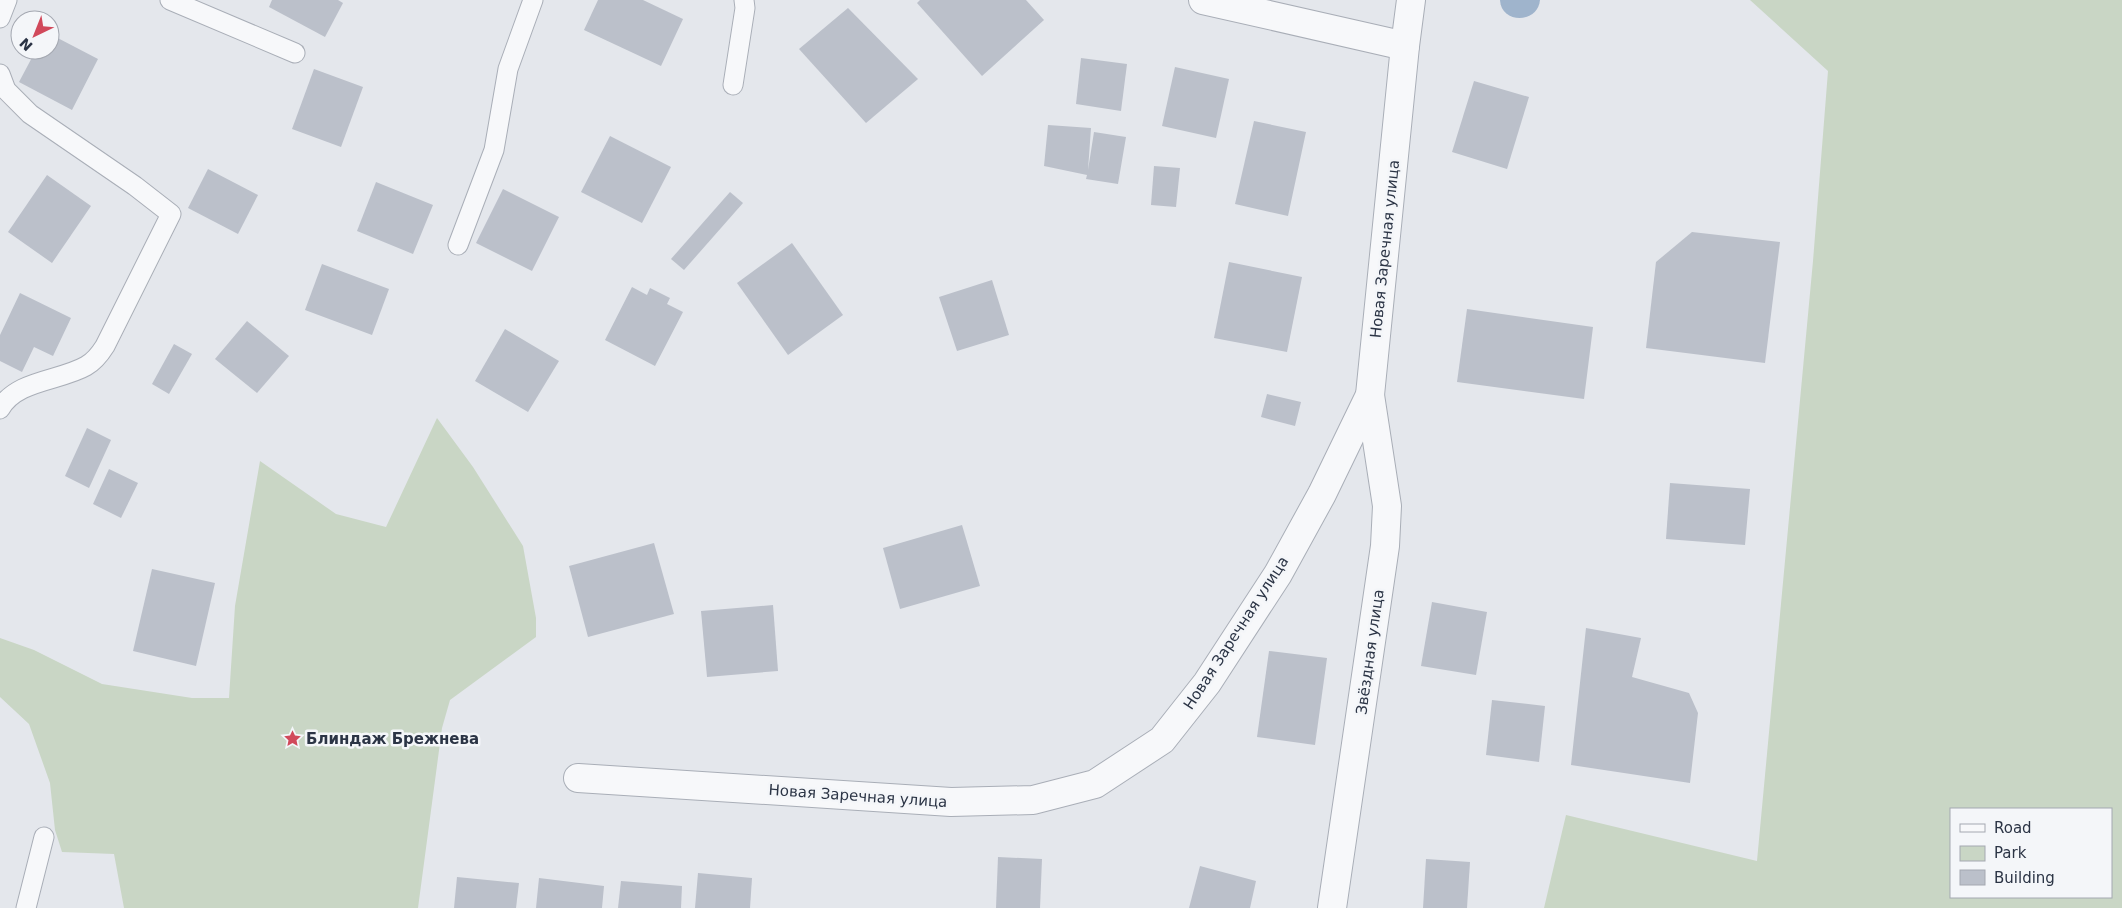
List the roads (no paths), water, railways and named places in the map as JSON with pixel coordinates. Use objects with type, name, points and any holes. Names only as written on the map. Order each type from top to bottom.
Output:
[{"type":"street","points":[[1203,0],[1405,46]]},
{"type":"street","name":"Новая Заречная улица","points":[[578,778],[951,802],[1033,800],[1095,784],[1162,740],[1207,683],[1278,574],[1322,494],[1370,395],[1411,0]]},
{"type":"street","name":"Звёздная улица","points":[[1332,908],[1385,546],[1386,506],[1370,395]]},
{"type":"lane","points":[[0,18],[7,0]]},
{"type":"lane","points":[[170,0],[295,53]]},
{"type":"lane","points":[[458,245],[494,150],[508,69],[533,0]]},
{"type":"lane","points":[[733,85],[745,8],[744,0]]},
{"type":"lane","points":[[0,74],[6,90],[30,114],[135,186],[171,214],[105,346],[98,356],[88,365],[76,371],[26,388],[12,395],[0,409]]},
{"type":"lane","points":[[26,908],[44,836]]},
{"type":"water","points":[[1500,0],[1540,0],[1538,8],[1533,13],[1527,17],[1520,18],[1506,13],[1502,8]]},
{"type":"place","name":"Блиндаж Брежнева","points":[[292,739]]}]
